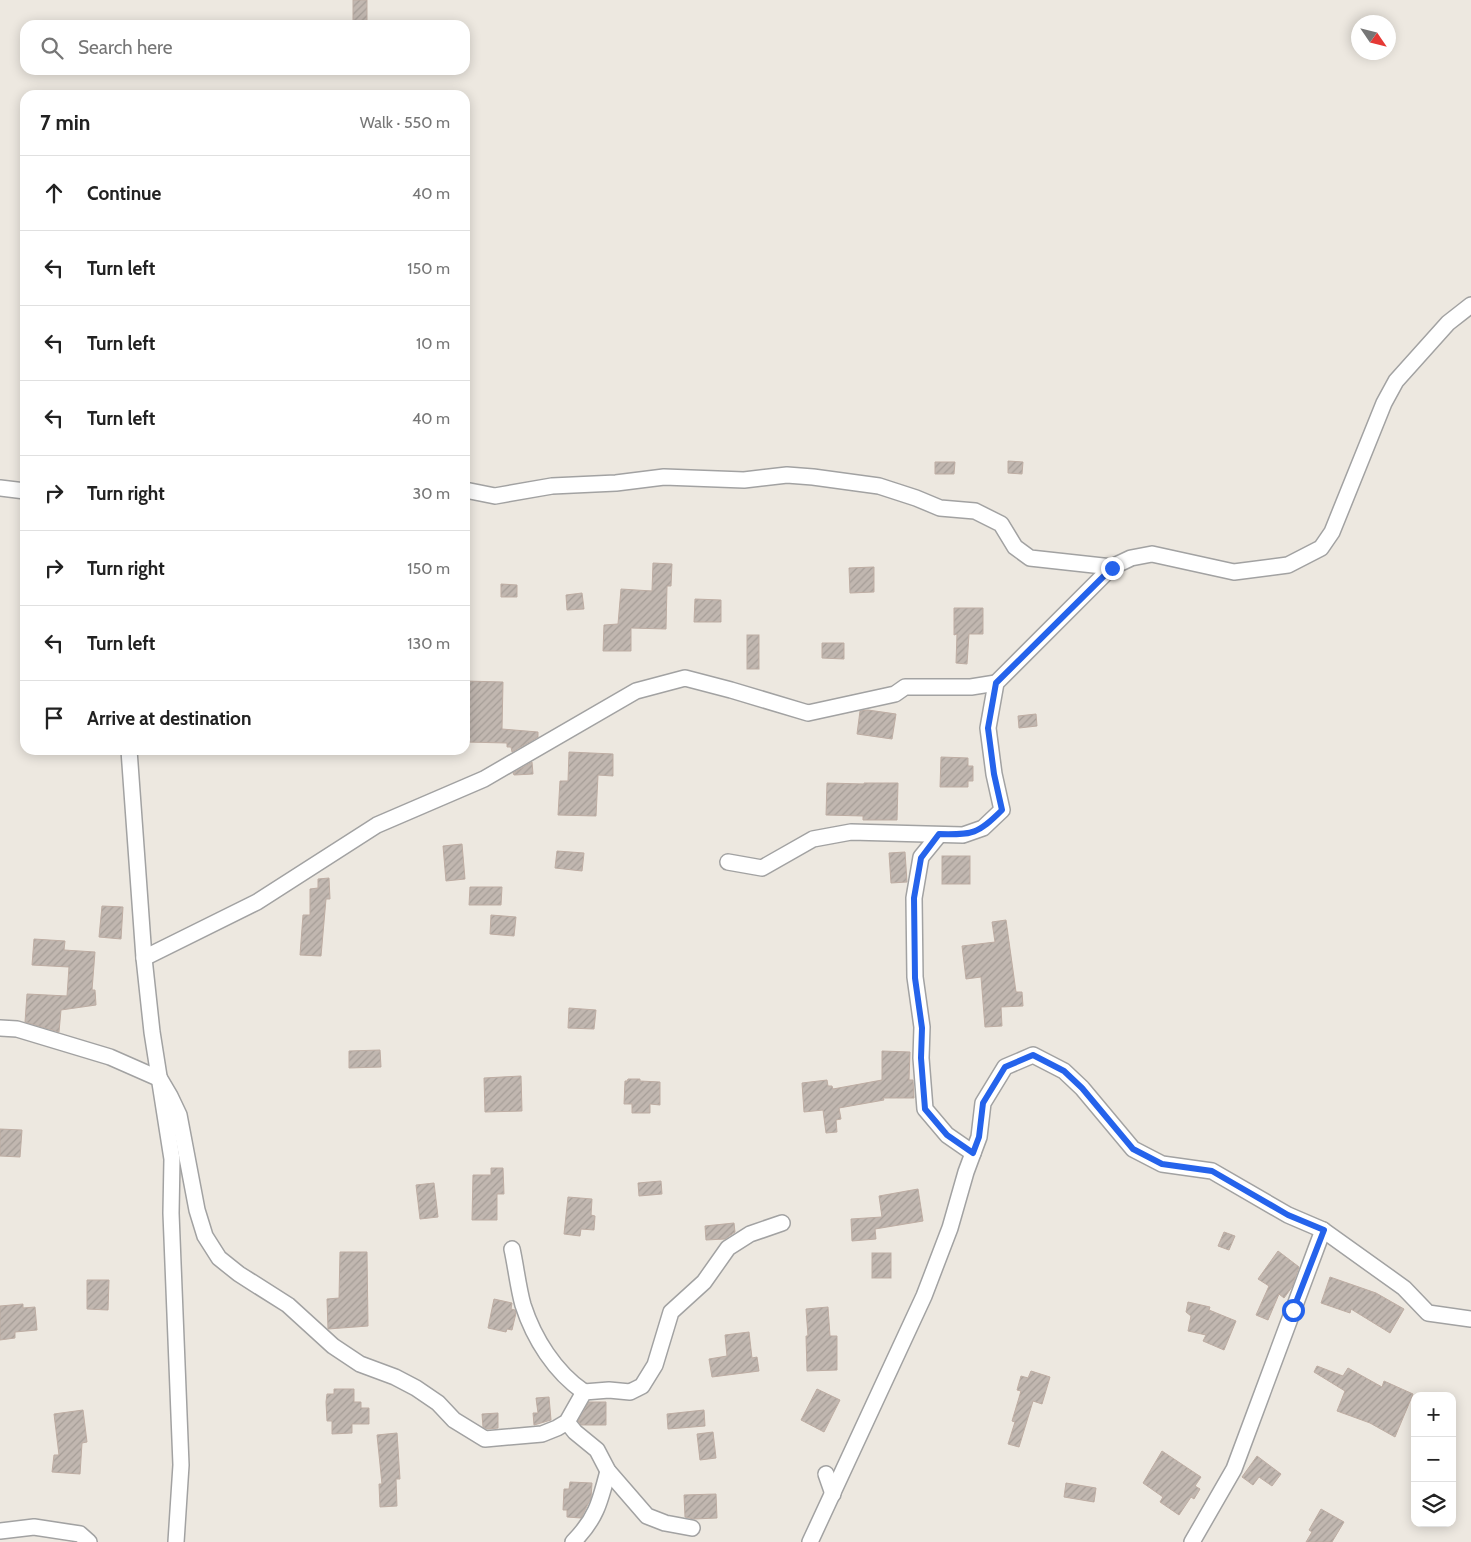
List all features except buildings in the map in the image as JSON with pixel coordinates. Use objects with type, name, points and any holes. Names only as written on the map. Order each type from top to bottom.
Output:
[{"type":"street","points":[[728,862],[762,868],[797,847],[813,840],[851,832],[963,835],[983,828],[1002,810],[994,774],[988,728],[996,683],[1112,568],[1131,558],[1152,554],[1234,572],[1288,565],[1321,548],[1332,532],[1370,436],[1396,380],[1448,323],[1471,305]]},
{"type":"street","points":[[470,491],[495,496],[552,486],[616,483],[664,477],[744,480],[786,475],[813,477],[879,486],[940,508],[975,511],[1001,524],[1015,547],[1030,558],[1112,568]]},
{"type":"street","points":[[0,488],[20,490]]},
{"type":"street","points":[[144,958],[257,902],[377,825],[484,779],[636,691],[685,678],[808,713],[895,694],[905,687],[971,687],[996,683]]},
{"type":"street","points":[[129,755],[144,958],[152,1032],[172,1159],[171,1213],[181,1465],[176,1542]]},
{"type":"street","points":[[939,834],[921,858],[914,898],[915,978],[922,1028],[921,1058],[925,1109],[947,1135],[973,1153]]},
{"type":"street","points":[[0,1028],[17,1029],[102,1055],[160,1079],[179,1115],[197,1210],[205,1236],[219,1258],[239,1274],[288,1305],[333,1346],[360,1364],[395,1377],[416,1388],[438,1403],[454,1420],[485,1439],[542,1434],[567,1422],[584,1392]]},
{"type":"street","points":[[810,1542],[924,1296],[950,1228],[979,1137],[983,1103],[1005,1067],[1033,1055],[1064,1071],[1082,1088],[1133,1149],[1162,1164],[1212,1171],[1288,1215],[1324,1230],[1404,1288],[1428,1313],[1471,1319]]},
{"type":"street","points":[[512,1249],[523,1305],[535,1334],[560,1372],[584,1392],[609,1390],[630,1392],[642,1386],[655,1365],[671,1312],[704,1282],[728,1248],[750,1234],[782,1223]]},
{"type":"street","points":[[1192,1542],[1234,1469],[1324,1230]]},
{"type":"street","points":[[567,1422],[575,1432],[598,1450],[608,1471],[647,1516],[665,1523],[692,1528]]},
{"type":"street","points":[[573,1542],[586,1529],[596,1513],[608,1471]]},
{"type":"street","points":[[826,1474],[833,1494]]},
{"type":"street","points":[[0,1531],[34,1528],[80,1534],[89,1542]]},
{"type":"route","points":[[1112,568],[996,683],[988,728],[994,774],[1002,810],[983,828],[963,835],[939,834],[921,858],[914,898],[915,978],[922,1028],[921,1058],[925,1109],[947,1135],[973,1153],[979,1137],[983,1103],[1005,1067],[1033,1055],[1064,1071],[1082,1088],[1133,1149],[1162,1164],[1212,1171],[1288,1215],[1324,1230],[1293,1310]]}]
